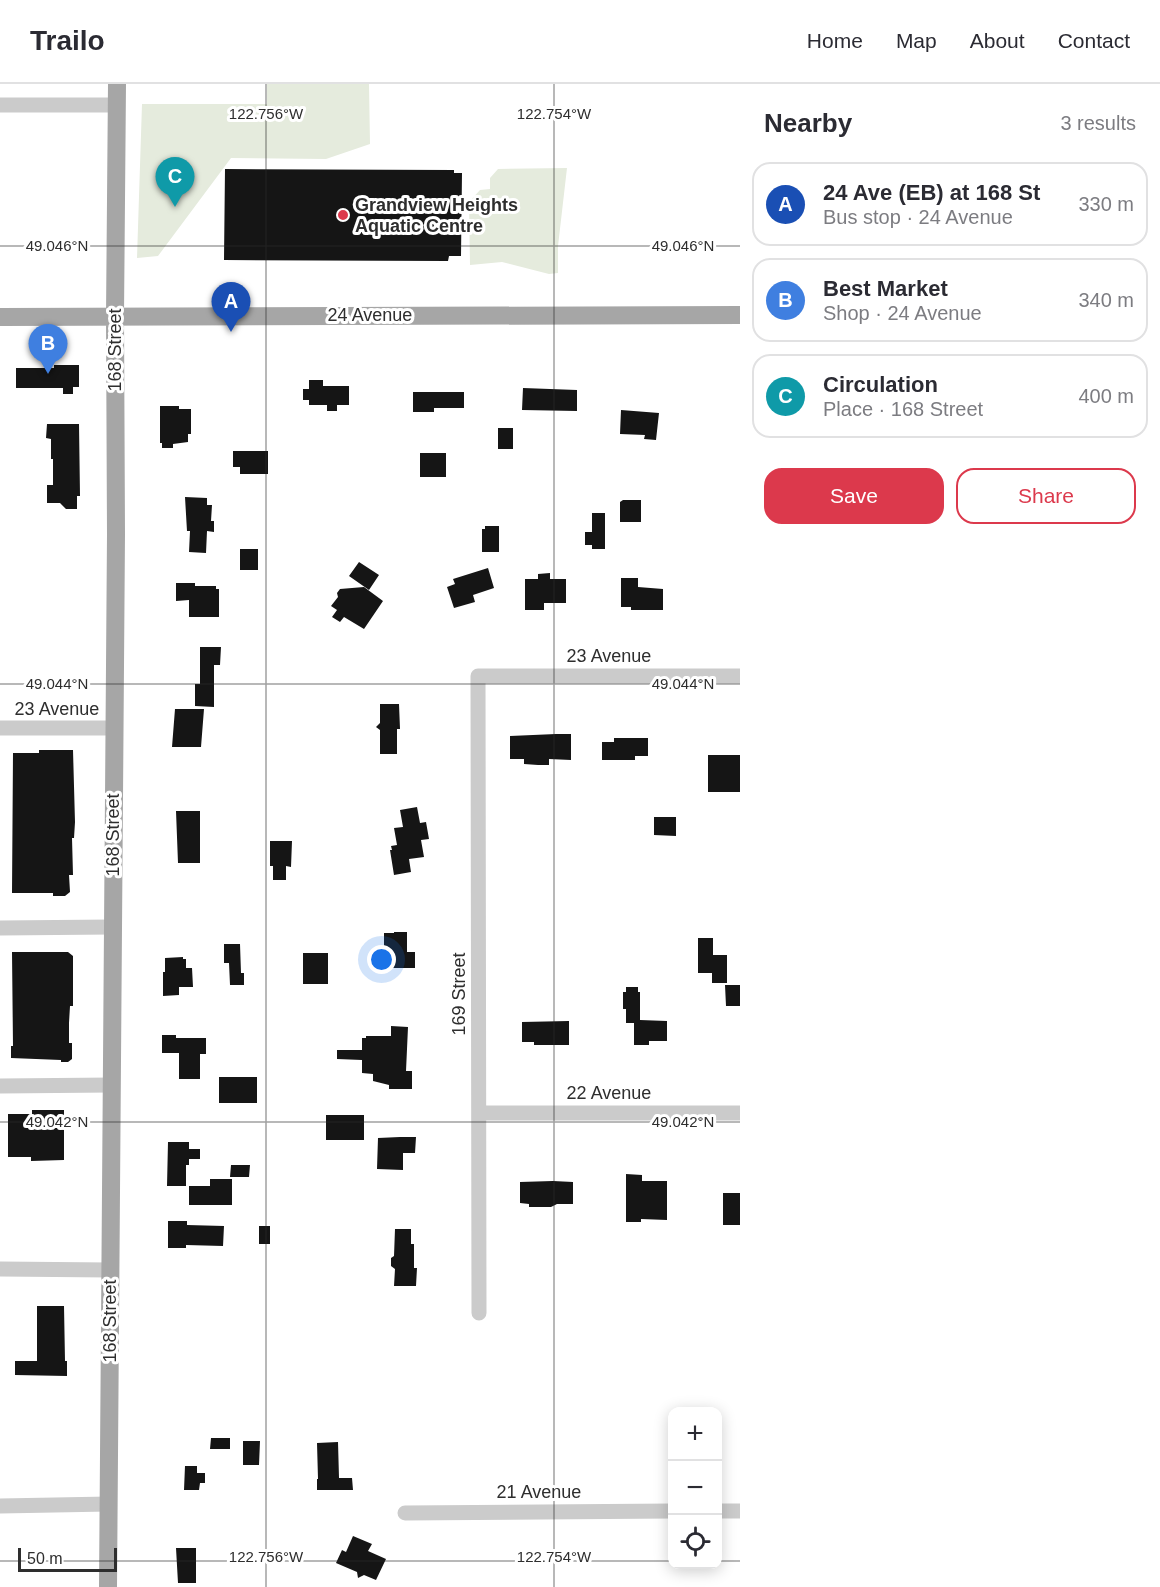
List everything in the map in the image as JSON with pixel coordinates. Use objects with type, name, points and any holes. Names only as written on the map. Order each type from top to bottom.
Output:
[{"type":"main road","name":"168 Street","points":[[108,1587],[117,84]]},
{"type":"main road","name":"24 Avenue","points":[[0,317],[740,315]]},
{"type":"street","points":[[0,105],[117,105]]},
{"type":"street","name":"23 Avenue","points":[[478,676],[740,676]]},
{"type":"street","name":"169 Street","points":[[478,676],[479,1313]]},
{"type":"street","name":"23 Avenue","points":[[0,728],[114,728]]},
{"type":"street","points":[[0,928],[112,927]]},
{"type":"street","points":[[0,1086],[111,1085]]},
{"type":"street","name":"22 Avenue","points":[[479,1113],[740,1113]]},
{"type":"street","points":[[0,1269],[110,1270]]},
{"type":"street","points":[[0,1506],[109,1504]]},
{"type":"street","name":"21 Avenue","points":[[405,1512],[668,1511]]},
{"type":"street","points":[[722,1511],[740,1511]]},
{"type":"shaded area","points":[[267,84],[369,84],[370,144],[326,159],[231,158],[158,256],[137,258],[142,104],[267,104]]},
{"type":"shaded area","points":[[567,168],[558,246],[558,273],[549,274],[502,262],[470,265],[469,202],[480,190],[490,189],[490,178],[498,169]]},
{"type":"building","name":"Grandview Heights Aquatic Centre","points":[[225,169],[454,170],[454,173],[462,173],[461,256],[449,256],[448,261],[224,260]]},
{"type":"building","points":[[54,365],[79,365],[79,387],[73,387],[73,394],[63,394],[63,388],[16,388],[16,368],[54,368]]},
{"type":"building","points":[[309,380],[323,380],[323,386],[349,386],[349,405],[337,405],[337,411],[327,411],[327,405],[309,405],[309,400],[303,400],[303,389],[309,389]]},
{"type":"building","points":[[523,388],[577,390],[577,411],[522,410]]},
{"type":"building","points":[[413,392],[464,392],[464,408],[434,408],[434,412],[413,412]]},
{"type":"building","points":[[160,406],[179,406],[179,409],[191,409],[191,434],[188,434],[188,442],[173,444],[173,448],[162,448]]},
{"type":"building","points":[[621,410],[659,413],[656,440],[644,439],[645,435],[620,434]]},
{"type":"building","points":[[47,424],[79,424],[80,496],[77,496],[77,509],[66,509],[60,503],[47,503],[47,485],[53,485],[53,459],[51,459],[51,439],[46,438]]},
{"type":"building","points":[[498,428],[513,428],[513,449],[498,449]]},
{"type":"building","points":[[233,451],[268,451],[268,474],[240,474],[240,467],[233,467]]},
{"type":"building","points":[[420,453],[446,453],[446,477],[420,477]]},
{"type":"building","points":[[185,497],[207,498],[207,505],[212,505],[211,521],[214,521],[214,532],[207,531],[206,553],[189,552],[190,531],[187,531]]},
{"type":"building","points":[[641,500],[641,522],[620,522],[620,502]]},
{"type":"building","points":[[592,513],[605,513],[605,549],[592,549],[592,545],[585,545],[585,532],[592,532]]},
{"type":"building","points":[[485,526],[499,526],[499,552],[482,552],[482,529],[485,529]]},
{"type":"building","points":[[240,549],[258,549],[258,570],[240,570]]},
{"type":"building","points":[[359,562],[379,575],[369,590],[349,576]]},
{"type":"building","points":[[488,568],[494,588],[473,595],[475,602],[454,608],[447,587],[455,584],[453,579]]},
{"type":"building","points":[[550,573],[550,579],[566,579],[566,603],[544,603],[544,610],[525,610],[525,579],[538,579],[538,574]]},
{"type":"building","points":[[621,578],[638,578],[638,587],[663,589],[663,610],[631,610],[631,607],[621,607]]},
{"type":"building","points":[[176,583],[216,586],[216,589],[219,589],[219,617],[189,617],[189,600],[176,601]]},
{"type":"building","points":[[364,587],[383,601],[364,629],[344,617],[340,622],[332,617],[337,610],[331,606],[338,597],[337,593],[340,589]]},
{"type":"building","points":[[200,647],[221,647],[220,665],[214,665],[214,707],[195,706],[195,684],[200,684]]},
{"type":"building","points":[[380,704],[399,704],[400,729],[397,729],[397,754],[380,754],[380,730],[376,727],[380,723]]},
{"type":"building","points":[[175,709],[204,709],[201,747],[172,747]]},
{"type":"building","points":[[571,734],[571,760],[549,759],[549,765],[538,765],[524,764],[524,759],[510,759],[510,736]]},
{"type":"building","points":[[614,738],[648,738],[648,756],[635,756],[635,760],[602,760],[602,742],[614,742]]},
{"type":"building","points":[[39,750],[73,750],[75,822],[74,838],[72,838],[73,875],[69,875],[70,892],[65,896],[53,896],[53,893],[12,893],[13,753],[39,753]]},
{"type":"building","points":[[708,755],[740,755],[740,792],[708,792]]},
{"type":"building","points":[[417,807],[420,823],[426,822],[429,839],[421,840],[424,857],[409,859],[411,872],[394,875],[390,850],[392,850],[391,846],[397,845],[394,828],[403,827],[400,810]]},
{"type":"building","points":[[176,811],[200,811],[200,863],[178,863]]},
{"type":"building","points":[[654,817],[676,817],[676,836],[654,835]]},
{"type":"building","points":[[270,841],[292,841],[291,867],[286,866],[286,880],[273,880],[273,866],[270,866]]},
{"type":"building","points":[[407,932],[407,952],[415,952],[415,968],[377,968],[377,953],[384,953],[384,933]]},
{"type":"building","points":[[698,938],[713,938],[713,955],[727,955],[727,983],[712,983],[712,973],[698,973]]},
{"type":"building","points":[[224,944],[240,944],[241,973],[244,973],[244,985],[230,985],[229,963],[224,963]]},
{"type":"building","points":[[12,952],[68,952],[73,956],[73,1006],[70,1006],[69,1023],[72,1059],[68,1062],[11,1058],[11,1046],[13,1046]]},
{"type":"building","points":[[303,953],[328,953],[328,984],[303,984]]},
{"type":"building","points":[[183,957],[186,959],[186,968],[192,968],[193,987],[179,987],[179,995],[163,996],[165,958]]},
{"type":"building","points":[[725,985],[740,985],[740,1006],[726,1006]]},
{"type":"building","points":[[626,987],[638,987],[640,1020],[667,1021],[667,1041],[649,1041],[649,1045],[634,1045],[634,1023],[626,1023],[626,1009],[623,1009],[623,992],[626,992]]},
{"type":"building","points":[[569,1021],[569,1045],[534,1045],[534,1042],[522,1042],[522,1022]]},
{"type":"building","points":[[391,1026],[408,1027],[406,1071],[412,1071],[412,1089],[389,1089],[389,1085],[373,1081],[373,1074],[362,1073],[362,1060],[337,1059],[337,1050],[362,1050],[362,1038],[366,1036],[391,1036]]},
{"type":"building","points":[[162,1035],[176,1035],[176,1038],[206,1038],[206,1054],[200,1054],[200,1079],[179,1079],[179,1053],[162,1053]]},
{"type":"building","points":[[219,1077],[257,1077],[257,1103],[219,1103]]},
{"type":"building","points":[[32,1110],[64,1110],[64,1160],[31,1161],[31,1157],[8,1157],[8,1114],[32,1114]]},
{"type":"building","points":[[326,1115],[364,1115],[364,1140],[326,1140]]},
{"type":"building","points":[[416,1137],[415,1153],[403,1153],[403,1170],[377,1169],[378,1138]]},
{"type":"building","points":[[168,1142],[189,1142],[189,1149],[200,1149],[200,1159],[189,1159],[189,1165],[186,1165],[186,1186],[167,1186]]},
{"type":"building","points":[[231,1165],[250,1165],[249,1177],[230,1177]]},
{"type":"building","points":[[626,1174],[642,1175],[642,1181],[667,1181],[667,1220],[641,1219],[641,1222],[626,1222]]},
{"type":"building","points":[[210,1179],[232,1179],[232,1205],[189,1205],[189,1186],[210,1186]]},
{"type":"building","points":[[520,1182],[573,1182],[573,1204],[529,1207],[529,1204],[520,1203]]},
{"type":"building","points":[[723,1193],[740,1193],[740,1225],[723,1225]]},
{"type":"building","points":[[168,1221],[187,1221],[187,1225],[224,1226],[223,1246],[186,1245],[186,1248],[168,1248]]},
{"type":"building","points":[[259,1226],[270,1226],[270,1244],[259,1244]]},
{"type":"building","points":[[395,1229],[411,1229],[411,1244],[414,1244],[414,1268],[417,1268],[416,1286],[394,1286],[395,1269],[391,1266],[391,1258],[394,1256]]},
{"type":"building","points":[[37,1306],[64,1306],[67,1376],[15,1375],[15,1361],[37,1361]]},
{"type":"building","points":[[211,1438],[230,1438],[230,1449],[210,1449]]},
{"type":"building","points":[[243,1441],[260,1441],[259,1465],[243,1465]]},
{"type":"building","points":[[338,1442],[339,1478],[352,1478],[353,1490],[317,1490],[317,1443]]},
{"type":"building","points":[[185,1466],[197,1466],[197,1473],[205,1473],[205,1483],[200,1483],[199,1490],[184,1490]]},
{"type":"building","points":[[353,1536],[372,1544],[368,1551],[386,1559],[376,1580],[364,1575],[358,1578],[357,1572],[336,1563],[342,1550],[346,1552]]},
{"type":"building","points":[[176,1548],[196,1548],[196,1583],[178,1583]]},
{"type":"place","name":"Circulation","points":[[175,207]]},
{"type":"place","name":"Grandview Heights Aquatic Centre","points":[[343,215]]},
{"type":"place","name":"24 Ave (EB) at 168 St","points":[[231,332]]},
{"type":"place","name":"Best Market","points":[[48,374]]}]
